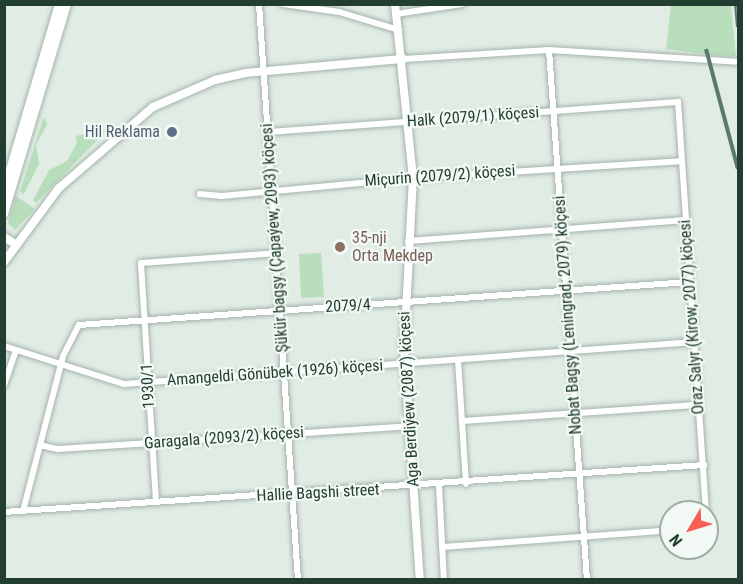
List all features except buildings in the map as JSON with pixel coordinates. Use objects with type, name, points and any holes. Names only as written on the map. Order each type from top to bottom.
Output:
[{"type":"street","points":[[4,190],[59,4]]},
{"type":"street","points":[[4,214],[67,4]]},
{"type":"street","name":"Şükür bagşy (Çapaýew, 2093) köçesi","points":[[259,4],[297,579]]},
{"type":"street","points":[[283,4],[339,12],[399,30]]},
{"type":"street","name":"Aga Berdiýew (2087) köçesi","points":[[395,4],[403,59],[412,178],[404,303],[405,365],[420,579]]},
{"type":"street","points":[[396,14],[462,4]]},
{"type":"street","points":[[4,262],[59,188],[146,111],[216,80],[263,71],[549,50],[738,62]]},
{"type":"street","name":"Nobat Bagşy (Leningrad, 2079) köçesi","points":[[549,50],[587,579]]},
{"type":"street","name":"Halk (2079/1) köçesi","points":[[268,132],[678,102]]},
{"type":"street","name":"Oraz Salyr (Kirow, 2077) köçesi","points":[[678,102],[680,161],[706,500]]},
{"type":"street","name":"Miçurin (2079/2) köçesi","points":[[200,194],[222,196],[273,189],[412,178],[680,161]]},
{"type":"street","points":[[408,241],[686,220]]},
{"type":"street","points":[[4,237],[17,245]]},
{"type":"street","name":"1930/1","points":[[156,502],[139,270],[143,262],[276,253]]},
{"type":"street","name":"2079/4","points":[[62,365],[79,325],[689,282]]},
{"type":"street","name":"Amangeldi Gönübek (1926) köçesi","points":[[4,346],[119,384],[405,365],[694,342]]},
{"type":"street","points":[[4,385],[16,350]]},
{"type":"street","points":[[458,360],[466,484]]},
{"type":"street","points":[[23,511],[62,365]]},
{"type":"street","points":[[462,421],[699,405]]},
{"type":"street","name":"Garagala (2093/2) köçesi","points":[[40,445],[58,449],[409,426]]},
{"type":"street","name":"Hallie Bagshi street","points":[[4,512],[439,486],[704,465]]},
{"type":"street","points":[[439,486],[444,579]]},
{"type":"street","points":[[442,547],[659,531]]},
{"type":"green space","points":[[671,5],[731,5],[736,56],[709,55],[707,47],[706,54],[666,49]]},
{"type":"green space","points":[[45,118],[47,125],[36,145],[39,164],[24,194],[20,192]]},
{"type":"green space","points":[[103,129],[105,132],[36,203],[33,200],[49,170],[67,161],[77,143],[76,136]]},
{"type":"green space","points":[[16,196],[35,209],[15,230],[8,223]]},
{"type":"green space","points":[[321,253],[324,297],[301,298],[299,254]]},
{"type":"railway","points":[[736,4],[738,27]]},
{"type":"railway","points":[[706,49],[738,169]]},
{"type":"place","name":"Hil Reklama","points":[[172,132]]},
{"type":"place","name":"35-nji Orta Mekdep","points":[[340,247]]}]
